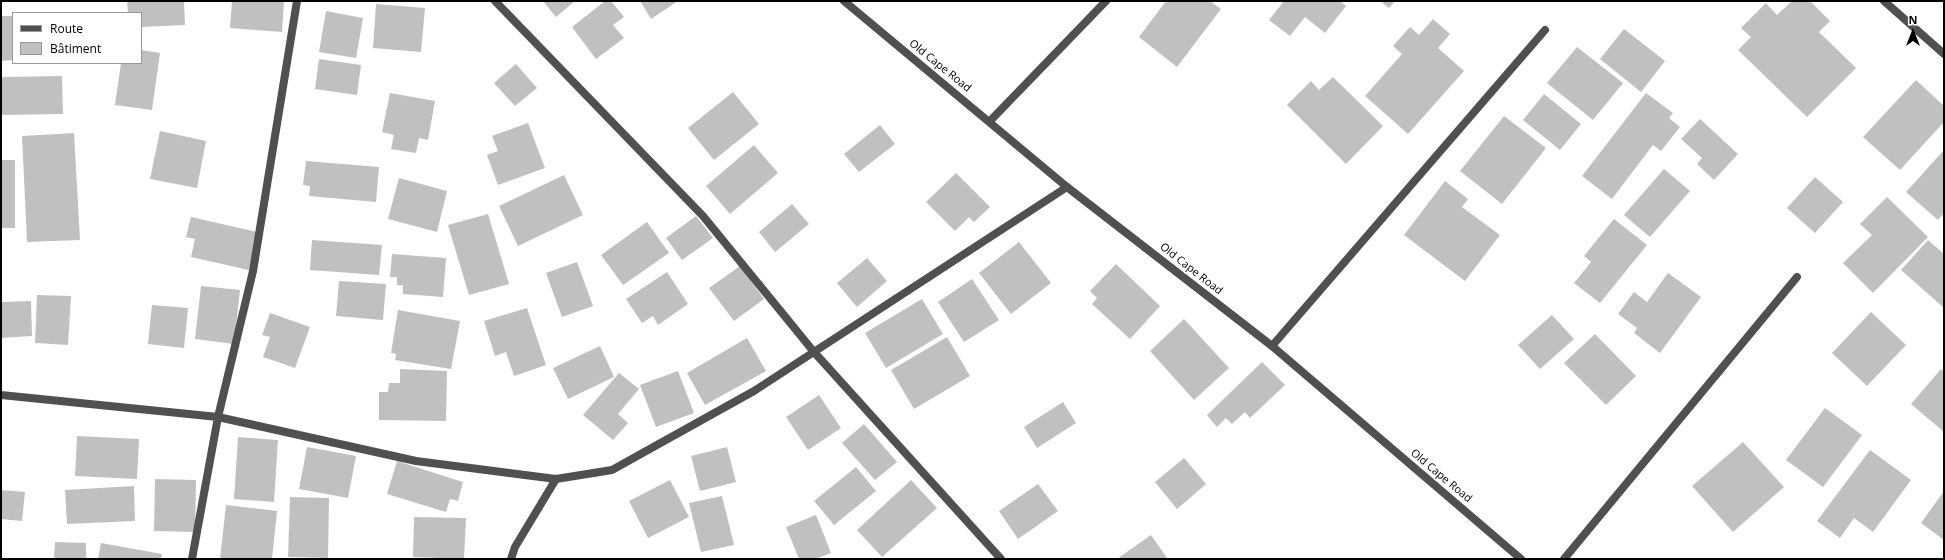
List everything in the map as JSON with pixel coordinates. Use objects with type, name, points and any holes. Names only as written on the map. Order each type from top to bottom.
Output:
[{"type":"street","points":[[192,559],[218,417],[253,271],[297,1]]},
{"type":"street","points":[[495,1],[703,216],[814,352],[1001,559]]},
{"type":"street","name":"Old Cape Road","points":[[844,1],[990,121],[1066,187],[1272,346],[1521,559]]},
{"type":"street","points":[[990,121],[1106,1]]},
{"type":"street","points":[[1884,1],[1944,54]]},
{"type":"street","points":[[1272,346],[1545,30]]},
{"type":"street","points":[[1,395],[218,417],[416,461],[556,479],[612,470],[754,391],[1066,187]]},
{"type":"street","points":[[1564,559],[1797,277]]},
{"type":"street","points":[[511,559],[515,547],[556,479]]},
{"type":"building","points":[[127,1],[184,1],[185,25],[142,27],[142,12],[128,12]]},
{"type":"building","points":[[232,1],[284,1],[282,32],[230,28]]},
{"type":"building","points":[[543,1],[575,1],[556,17]]},
{"type":"building","points":[[605,1],[611,1],[624,17],[613,25],[624,38],[596,59],[572,27]]},
{"type":"building","points":[[640,1],[678,1],[651,19]]},
{"type":"building","points":[[1166,1],[1210,1],[1221,9],[1177,67],[1139,37]]},
{"type":"building","points":[[1284,1],[1340,1],[1346,6],[1325,33],[1305,17],[1290,36],[1269,20]]},
{"type":"building","points":[[1380,1],[1395,1],[1389,8]]},
{"type":"building","points":[[1792,1],[1810,1],[1830,21],[1819,32],[1856,68],[1807,117],[1738,50],[1751,37],[1741,28],[1766,3],[1777,15]]},
{"type":"building","points":[[376,4],[425,8],[421,52],[373,48]]},
{"type":"building","points":[[326,11],[363,18],[356,58],[319,52]]},
{"type":"building","points":[[1,16],[12,16],[12,60],[1,61]]},
{"type":"building","points":[[1433,19],[1450,34],[1438,48],[1464,71],[1408,134],[1365,96],[1402,54],[1393,46],[1410,27],[1419,35]]},
{"type":"building","points":[[1624,29],[1665,61],[1641,92],[1600,59]]},
{"type":"building","points":[[1577,47],[1623,83],[1593,120],[1547,83]]},
{"type":"building","points":[[142,50],[160,53],[152,110],[115,105],[121,64],[142,64]]},
{"type":"building","points":[[319,59],[361,65],[357,95],[315,89]]},
{"type":"building","points":[[516,64],[537,88],[515,106],[494,83]]},
{"type":"building","points":[[62,76],[63,114],[1,115],[1,77]]},
{"type":"building","points":[[1333,77],[1383,126],[1346,164],[1287,105],[1311,81],[1319,90]]},
{"type":"building","points":[[1916,80],[1944,106],[1944,122],[1900,170],[1863,137]]},
{"type":"building","points":[[733,92],[759,124],[714,160],[688,128]]},
{"type":"building","points":[[390,93],[435,101],[428,140],[419,138],[416,153],[391,149],[394,135],[382,132]]},
{"type":"building","points":[[1646,93],[1673,113],[1669,118],[1680,127],[1661,151],[1653,145],[1612,199],[1582,176]]},
{"type":"building","points":[[1544,94],[1581,124],[1560,150],[1523,120]]},
{"type":"building","points":[[1504,116],[1546,148],[1502,204],[1460,171]]},
{"type":"building","points":[[1700,119],[1738,154],[1714,180],[1697,164],[1702,158],[1681,139]]},
{"type":"building","points":[[528,123],[545,168],[498,185],[487,155],[498,151],[492,136]]},
{"type":"building","points":[[880,125],[895,144],[859,172],[844,154]]},
{"type":"building","points":[[160,131],[206,141],[197,188],[150,179]]},
{"type":"building","points":[[74,133],[80,240],[27,242],[22,136]]},
{"type":"building","points":[[754,145],[778,173],[730,214],[706,186]]},
{"type":"building","points":[[1944,150],[1944,213],[1938,220],[1906,192]]},
{"type":"building","points":[[1,160],[15,160],[15,228],[1,228]]},
{"type":"building","points":[[306,161],[379,167],[376,202],[309,196],[310,186],[303,185]]},
{"type":"building","points":[[1664,169],[1690,191],[1650,237],[1624,215]]},
{"type":"building","points":[[956,173],[990,207],[974,222],[969,217],[955,231],[926,202]]},
{"type":"building","points":[[564,175],[583,215],[518,246],[499,206]]},
{"type":"building","points":[[1815,177],[1843,202],[1815,233],[1787,208]]},
{"type":"building","points":[[399,178],[447,191],[437,232],[388,219]]},
{"type":"building","points":[[1445,181],[1468,199],[1462,207],[1500,235],[1465,281],[1404,235]]},
{"type":"building","points":[[1887,197],[1928,237],[1873,293],[1843,263],[1872,235],[1860,224]]},
{"type":"building","points":[[792,204],[809,224],[775,252],[759,232]]},
{"type":"building","points":[[488,214],[509,284],[469,295],[448,225]]},
{"type":"building","points":[[696,216],[713,238],[682,260],[666,238]]},
{"type":"building","points":[[191,217],[257,232],[249,270],[191,257],[195,239],[186,237]]},
{"type":"building","points":[[1614,219],[1647,245],[1600,303],[1574,283],[1591,262],[1584,256]]},
{"type":"building","points":[[647,222],[669,253],[623,285],[601,255]]},
{"type":"building","points":[[312,240],[382,245],[379,275],[310,270]]},
{"type":"building","points":[[1928,240],[1944,254],[1944,308],[1901,270]]},
{"type":"building","points":[[1019,242],[1051,283],[1011,314],[979,273]]},
{"type":"building","points":[[392,254],[446,258],[443,297],[403,294],[403,285],[397,285],[397,277],[390,277]]},
{"type":"building","points":[[867,258],[887,281],[857,307],[837,283]]},
{"type":"building","points":[[577,262],[593,306],[562,317],[546,273]]},
{"type":"building","points":[[1116,264],[1160,306],[1130,339],[1092,304],[1097,298],[1090,291]]},
{"type":"building","points":[[740,266],[764,299],[734,321],[709,288]]},
{"type":"building","points":[[667,272],[688,304],[658,325],[653,316],[642,323],[626,299]]},
{"type":"building","points":[[1668,273],[1701,297],[1660,353],[1634,333],[1637,328],[1618,314],[1634,292],[1647,302]]},
{"type":"building","points":[[972,279],[999,320],[964,342],[938,302]]},
{"type":"building","points":[[339,281],[386,284],[383,320],[336,316]]},
{"type":"building","points":[[201,286],[240,290],[234,344],[195,339]]},
{"type":"building","points":[[37,295],[71,296],[68,345],[35,343]]},
{"type":"building","points":[[922,299],[943,334],[886,368],[865,333]]},
{"type":"building","points":[[31,301],[32,336],[1,338],[1,302]]},
{"type":"building","points":[[152,305],[188,308],[184,348],[148,344]]},
{"type":"building","points":[[527,308],[546,365],[514,376],[506,352],[495,356],[484,321]]},
{"type":"building","points":[[398,310],[460,321],[451,369],[395,360],[396,354],[391,353]]},
{"type":"building","points":[[1871,312],[1906,345],[1867,386],[1832,353]]},
{"type":"building","points":[[270,313],[310,327],[295,368],[263,357],[270,337],[262,335]]},
{"type":"building","points":[[1552,315],[1574,339],[1540,369],[1518,345]]},
{"type":"building","points":[[1184,319],[1229,368],[1194,400],[1150,351]]},
{"type":"building","points":[[1595,334],[1636,376],[1606,405],[1564,363]]},
{"type":"building","points":[[947,337],[970,376],[914,409],[891,370]]},
{"type":"building","points":[[747,338],[766,371],[705,405],[687,373]]},
{"type":"building","points":[[600,346],[614,377],[568,399],[553,368]]},
{"type":"building","points":[[1262,362],[1285,385],[1250,418],[1245,412],[1232,424],[1226,418],[1217,427],[1207,415]]},
{"type":"building","points":[[400,369],[447,371],[446,421],[379,420],[379,392],[388,392],[389,383],[400,383]]},
{"type":"building","points":[[1941,369],[1944,372],[1944,432],[1911,404]]},
{"type":"building","points":[[678,371],[694,413],[656,427],[640,385]]},
{"type":"building","points":[[619,373],[639,389],[618,414],[628,423],[613,440],[583,415]]},
{"type":"building","points":[[819,395],[841,428],[808,450],[786,417]]},
{"type":"building","points":[[1063,402],[1076,423],[1037,448],[1024,427]]},
{"type":"building","points":[[1825,408],[1862,435],[1823,487],[1786,460]]},
{"type":"building","points":[[864,424],[897,462],[875,480],[842,443]]},
{"type":"building","points":[[77,436],[139,439],[137,479],[75,476]]},
{"type":"building","points":[[238,437],[278,440],[274,502],[234,499]]},
{"type":"building","points":[[1743,442],[1784,487],[1733,532],[1692,486]]},
{"type":"building","points":[[307,447],[356,456],[348,498],[299,489]]},
{"type":"building","points":[[727,447],[736,482],[700,491],[691,456]]},
{"type":"building","points":[[1870,450],[1911,480],[1873,532],[1854,518],[1840,538],[1817,521]]},
{"type":"building","points":[[1184,458],[1206,484],[1177,509],[1155,482]]},
{"type":"building","points":[[397,461],[463,482],[458,501],[450,499],[446,512],[387,494]]},
{"type":"building","points":[[856,467],[876,491],[834,525],[814,501]]},
{"type":"building","points":[[155,479],[196,480],[195,532],[154,531]]},
{"type":"building","points":[[670,480],[689,517],[648,538],[629,501]]},
{"type":"building","points":[[911,480],[937,508],[882,557],[857,530]]},
{"type":"building","points":[[1038,484],[1058,511],[1018,539],[999,511]]},
{"type":"building","points":[[134,486],[135,521],[67,524],[65,490]]},
{"type":"building","points":[[1,490],[25,492],[22,521],[1,519]]},
{"type":"building","points":[[1944,491],[1944,540],[1921,523]]},
{"type":"building","points":[[722,496],[734,545],[701,552],[689,503]]},
{"type":"building","points":[[290,497],[329,498],[328,558],[288,557]]},
{"type":"building","points":[[226,505],[277,511],[272,559],[220,559]]},
{"type":"building","points":[[816,515],[831,553],[815,559],[799,559],[786,527]]},
{"type":"building","points":[[414,517],[466,518],[464,559],[413,557]]},
{"type":"building","points":[[1151,535],[1167,558],[1166,559],[1117,559]]},
{"type":"building","points":[[55,542],[86,543],[86,559],[54,559]]},
{"type":"building","points":[[101,543],[162,554],[161,559],[98,559]]}]
